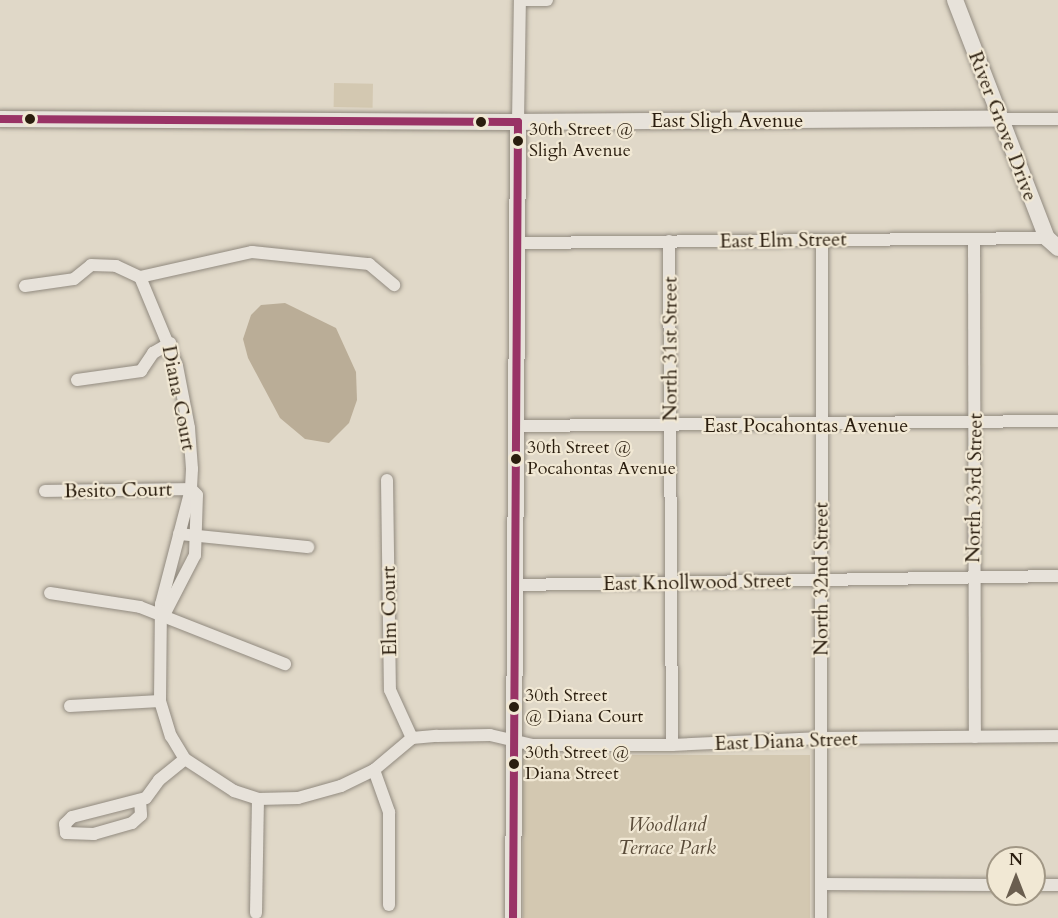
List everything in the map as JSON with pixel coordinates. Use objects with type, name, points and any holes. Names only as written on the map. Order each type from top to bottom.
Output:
[{"type":"street","points":[[513,918],[520,0],[547,0]]},
{"type":"street","name":"River Grove Drive","points":[[955,0],[998,119],[1052,243]]},
{"type":"street","name":"East Sligh Avenue","points":[[0,119],[518,122],[1058,119]]},
{"type":"street","name":"East Elm Street","points":[[519,243],[974,239],[1052,243]]},
{"type":"street","name":"North 33rd Street","points":[[974,239],[976,423],[972,578],[975,736]]},
{"type":"street","name":"North 32nd Street","points":[[821,918],[822,240]]},
{"type":"street","name":"North 31st Street","points":[[669,241],[672,745]]},
{"type":"street","points":[[25,286],[74,279],[91,265],[116,266],[140,277],[252,252],[369,264],[394,285]]},
{"type":"street","name":"Diana Court","points":[[140,277],[170,343],[189,428],[191,489],[161,604],[163,617],[158,645],[160,701],[171,736],[185,759],[234,791],[258,798],[298,798],[341,786],[374,770],[412,738]]},
{"type":"street","points":[[77,380],[141,371],[153,353],[170,343]]},
{"type":"street","name":"East Pocahontas Avenue","points":[[517,426],[1058,422]]},
{"type":"street","name":"Elm Court","points":[[387,480],[390,690],[412,738]]},
{"type":"street","name":"Diana Court","points":[[163,617],[189,571],[198,537],[197,495],[191,489]]},
{"type":"street","name":"Besito Court","points":[[45,491],[191,489]]},
{"type":"street","points":[[179,534],[308,547]]},
{"type":"street","name":"East Knollwood Street","points":[[516,585],[1058,576]]},
{"type":"street","points":[[50,593],[140,607],[285,664]]},
{"type":"street","points":[[70,706],[160,701]]},
{"type":"street","points":[[412,738],[490,735],[514,740]]},
{"type":"street","name":"East Diana Street","points":[[514,740],[533,745],[672,745],[821,738],[1058,736]]},
{"type":"street","points":[[140,800],[138,820],[94,834],[66,833],[65,824],[72,817],[140,800],[185,759]]},
{"type":"street","points":[[374,770],[389,812],[389,905]]},
{"type":"street","points":[[256,913],[258,798]]},
{"type":"street","points":[[821,884],[986,885]]},
{"type":"green space","points":[[334,83],[373,84],[373,108],[334,107]]},
{"type":"green space","name":"Woodland Terrace Park","points":[[523,755],[810,755],[810,918],[523,918]]},
{"type":"shaded area","points":[[285,303],[336,328],[356,372],[357,400],[349,423],[329,443],[305,439],[280,418],[248,358],[243,339],[251,315],[261,305]]},
{"type":"transit line","points":[[0,119],[518,122],[513,918]]},
{"type":"place","name":"30th Street @ Sligh Avenue","points":[[518,141]]},
{"type":"place","name":"30th Street @ Pocahontas Avenue","points":[[516,459]]},
{"type":"place","name":"30th Street @ Diana Court","points":[[514,707]]},
{"type":"place","name":"30th Street @ Diana Street","points":[[514,764]]}]
